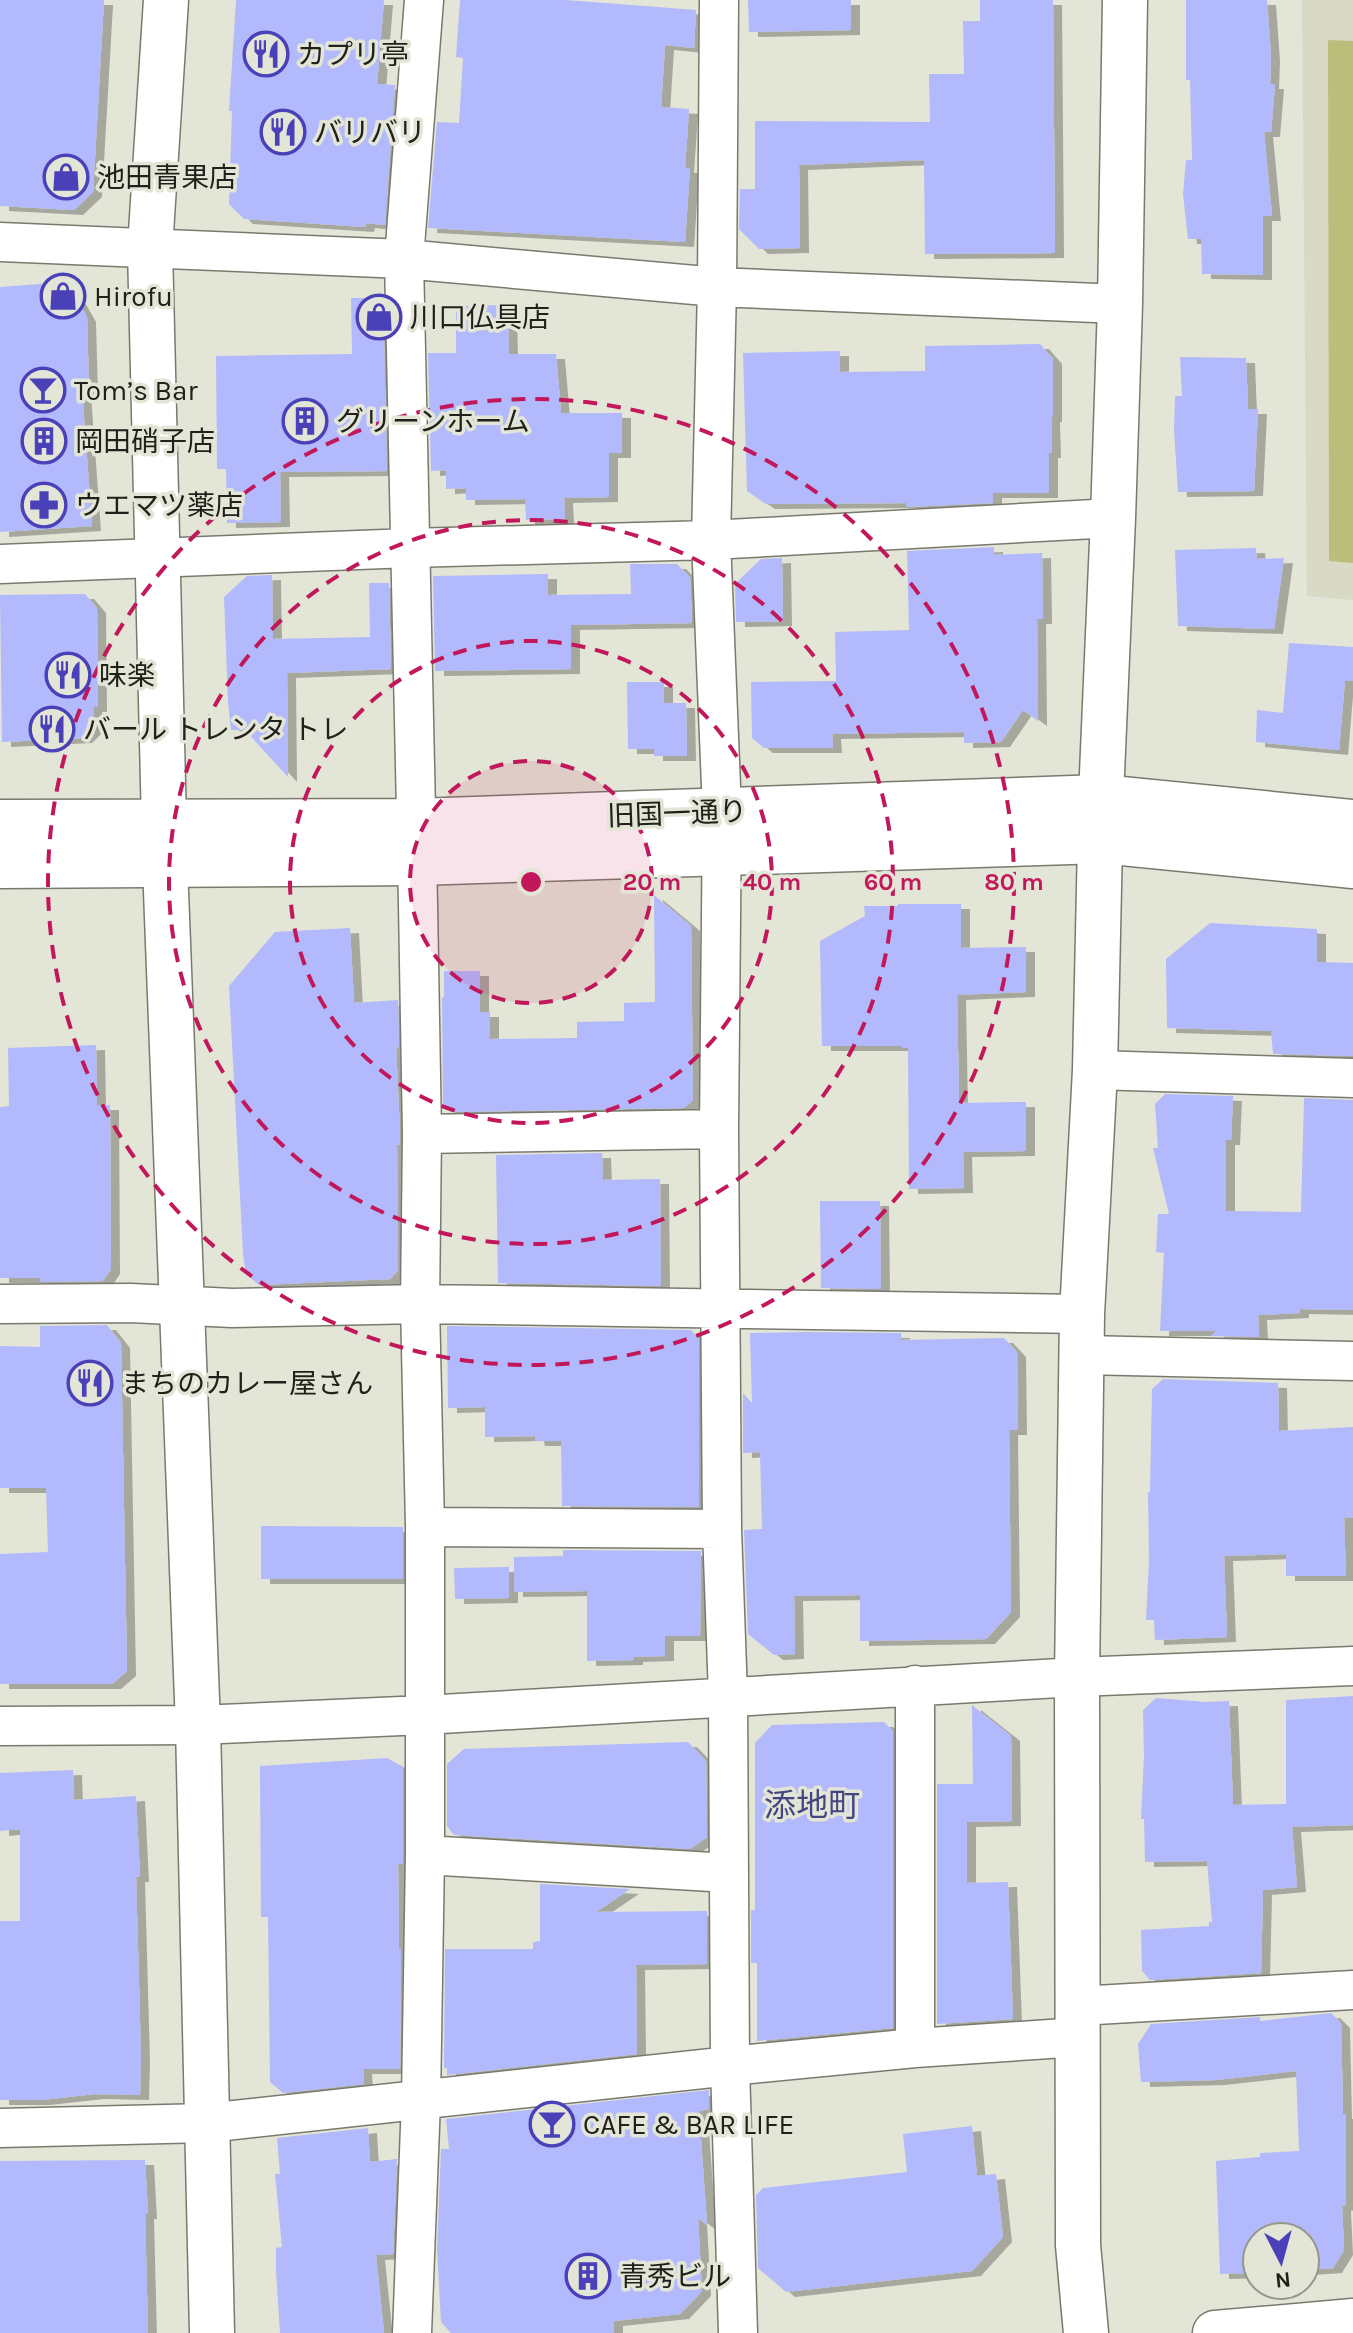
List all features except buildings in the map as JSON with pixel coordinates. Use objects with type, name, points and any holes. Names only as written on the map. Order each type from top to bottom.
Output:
[{"type":"street","points":[[166,0],[150,248],[165,865],[198,1725],[212,2333]]},
{"type":"street","points":[[412,2333],[421,2101],[425,1855],[425,1527],[420,1304],[422,1134],[404,259],[424,0]]},
{"type":"street","points":[[719,0],[711,540],[722,832],[719,1129],[722,1529],[728,1696],[730,2066],[738,2333]]},
{"type":"street","points":[[1086,2333],[1078,2245],[1077,1677],[1083,1334],[1095,1070],[1101,797],[1120,304],[1125,0]]},
{"type":"street","points":[[0,242],[404,259],[717,287],[1120,304]]},
{"type":"street","points":[[0,564],[711,540],[1113,518]]},
{"type":"street","name":"旧国一通り","points":[[722,832],[1101,797],[1353,822]]},
{"type":"street","name":"旧国一通り","points":[[0,822],[164,820],[416,842]]},
{"type":"street","name":"旧国一通り","points":[[0,866],[165,865],[416,842],[722,832],[1102,841],[1353,866]]},
{"type":"street","points":[[1095,1070],[1353,1078]]},
{"type":"street","points":[[422,1134],[719,1129]]},
{"type":"street","points":[[0,1304],[131,1303],[232,1308],[420,1304],[722,1310],[1083,1334],[1353,1361]]},
{"type":"street","points":[[425,1527],[722,1529]]},
{"type":"street","points":[[0,1726],[198,1725],[424,1715],[915,1685],[1353,1666]]},
{"type":"street","points":[[915,1685],[915,2048]]},
{"type":"street","points":[[425,1855],[729,1873]]},
{"type":"street","points":[[0,2128],[207,2123],[915,2048],[1079,2022],[1353,1990]]},
{"type":"street","points":[[1215,2333],[1353,2321]]},
{"type":"shaded area","points":[[1302,0],[1353,0],[1353,600],[1307,596]]},
{"type":"green space","points":[[1328,40],[1353,41],[1353,563],[1329,561]]},
{"type":"place","name":"カプリ亭","points":[[266,54]]},
{"type":"place","name":"バリバリ","points":[[283,132]]},
{"type":"place","name":"池田青果店","points":[[66,177]]},
{"type":"place","name":"Hirofu","points":[[63,296]]},
{"type":"place","name":"川口仏具店","points":[[379,317]]},
{"type":"place","name":"Tom’s Bar","points":[[43,390]]},
{"type":"place","name":"グリーンホーム","points":[[305,421]]},
{"type":"place","name":"岡田硝子店","points":[[44,441]]},
{"type":"place","name":"ウエマツ薬店","points":[[44,505]]},
{"type":"place","name":"味楽","points":[[68,675]]},
{"type":"place","name":"バール トレンタ トレ","points":[[52,729]]},
{"type":"place","name":"まちのカレー屋さん","points":[[90,1383]]},
{"type":"place","name":"CAFE & BAR LIFE","points":[[552,2124]]},
{"type":"place","name":"青秀ビル","points":[[588,2276]]},
{"type":"district","name":"添地町","points":[[812,1805]]}]
